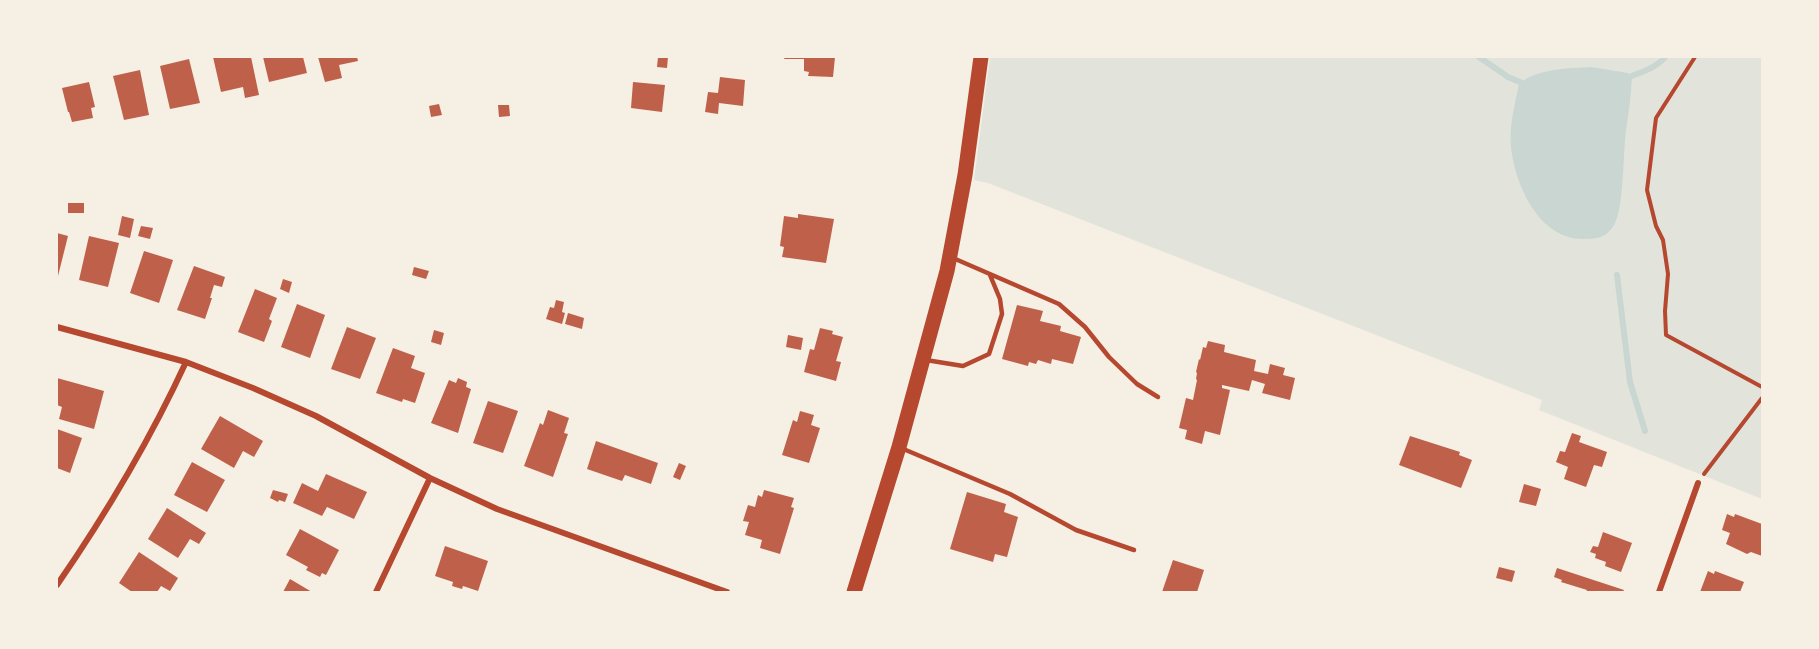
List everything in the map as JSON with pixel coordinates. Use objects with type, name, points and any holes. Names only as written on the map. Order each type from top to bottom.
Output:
[{"type":"main road","points":[[854,592],[899,447],[950,257],[965,174],[981,57]]},
{"type":"street","points":[[57,327],[186,362],[253,388],[316,416],[430,478],[497,509],[727,592]]},
{"type":"street","points":[[57,585],[93,532],[163,413],[186,362]]},
{"type":"street","points":[[376,592],[430,478]]},
{"type":"street","points":[[1659,592],[1698,483]]},
{"type":"lane","points":[[950,257],[1059,304],[1085,327],[1109,357],[1137,384],[1158,397]]},
{"type":"lane","points":[[923,360],[963,366],[989,354],[1002,314],[1000,299],[990,275]]},
{"type":"lane","points":[[899,447],[1010,494],[1076,530],[1134,550]]},
{"type":"path","points":[[1695,57],[1656,118],[1647,190],[1656,225],[1664,240],[1668,274],[1666,335],[1762,387]]},
{"type":"path","points":[[1698,483],[1762,398]]},
{"type":"shaded area","points":[[990,57],[1762,57],[1762,499],[1539,410],[1542,400],[988,183],[974,180]]},
{"type":"shaded area","points":[[1591,67],[1628,73],[1632,76],[1620,207],[1617,217],[1614,225],[1604,235],[1583,239],[1567,237],[1554,230],[1532,207],[1524,193],[1513,162],[1511,131],[1519,84],[1543,72]]},
{"type":"building","points":[[213,57],[251,57],[259,95],[245,98],[243,87],[221,92]]},
{"type":"building","points":[[263,57],[303,57],[307,73],[269,82]]},
{"type":"building","points":[[318,57],[357,57],[358,61],[339,65],[342,78],[325,82]]},
{"type":"building","points":[[658,57],[668,57],[667,68],[657,67]]},
{"type":"building","points":[[785,57],[835,57],[833,77],[808,76],[809,72],[804,71],[804,59],[784,59]]},
{"type":"building","points":[[189,59],[200,103],[170,109],[160,66]]},
{"type":"building","points":[[140,70],[149,115],[124,120],[113,76]]},
{"type":"building","points":[[720,77],[745,80],[743,106],[719,103],[718,114],[705,112],[708,92],[718,93]]},
{"type":"building","points":[[89,82],[95,107],[91,108],[93,118],[72,122],[62,88]]},
{"type":"building","points":[[633,82],[665,85],[662,112],[631,108]]},
{"type":"building","points":[[439,104],[442,115],[431,117],[429,106]]},
{"type":"building","points":[[498,105],[509,105],[510,116],[499,117]]},
{"type":"building","points":[[68,203],[84,203],[84,213],[68,213]]},
{"type":"building","points":[[798,214],[834,219],[826,263],[782,257],[784,247],[780,246],[784,216],[798,218]]},
{"type":"building","points":[[122,216],[134,219],[130,238],[118,235]]},
{"type":"building","points":[[141,226],[153,228],[150,239],[138,236]]},
{"type":"building","points":[[57,233],[68,236],[58,276],[57,276]]},
{"type":"building","points":[[89,236],[119,243],[108,287],[79,280]]},
{"type":"building","points":[[144,251],[173,260],[159,303],[130,293]]},
{"type":"building","points":[[194,266],[225,277],[222,287],[214,285],[205,319],[177,310]]},
{"type":"building","points":[[414,267],[429,271],[426,279],[412,275]]},
{"type":"building","points":[[283,279],[292,282],[289,293],[280,289]]},
{"type":"building","points":[[255,289],[277,298],[264,342],[238,332]]},
{"type":"building","points":[[556,300],[564,302],[562,312],[565,313],[562,324],[546,319],[550,307],[554,308]]},
{"type":"building","points":[[297,304],[325,315],[310,358],[281,347]]},
{"type":"building","points":[[1017,305],[1043,311],[1040,321],[1061,326],[1060,331],[1081,337],[1073,364],[1052,359],[1051,364],[1038,360],[1036,364],[1029,362],[1028,366],[1002,359]]},
{"type":"building","points":[[568,313],[584,318],[582,329],[565,324]]},
{"type":"building","points":[[347,327],[376,338],[360,379],[331,369]]},
{"type":"building","points":[[820,328],[833,331],[832,334],[843,337],[836,361],[841,362],[836,381],[804,372],[810,349],[814,350]]},
{"type":"building","points":[[434,330],[444,333],[441,345],[431,342]]},
{"type":"building","points":[[788,335],[803,338],[801,350],[786,347]]},
{"type":"building","points":[[1208,341],[1225,345],[1224,352],[1256,360],[1254,371],[1268,374],[1270,364],[1285,368],[1283,375],[1295,378],[1290,400],[1262,393],[1265,384],[1252,380],[1249,391],[1222,385],[1222,388],[1230,390],[1220,435],[1205,431],[1202,444],[1185,439],[1187,430],[1179,428],[1186,398],[1193,400],[1199,359]]},
{"type":"building","points":[[393,348],[415,356],[411,368],[425,373],[415,403],[403,399],[402,402],[376,393]]},
{"type":"building","points":[[57,378],[104,391],[94,429],[59,419],[62,407],[57,405]]},
{"type":"building","points":[[458,378],[467,382],[466,387],[471,389],[458,433],[431,423],[449,380],[456,383]]},
{"type":"building","points":[[488,401],[518,411],[503,453],[473,443]]},
{"type":"building","points":[[548,410],[569,418],[564,433],[568,434],[553,477],[524,466],[540,423],[543,425]]},
{"type":"building","points":[[800,411],[814,415],[811,425],[820,428],[809,463],[782,455],[793,420],[797,422]]},
{"type":"building","points":[[220,416],[263,441],[254,457],[243,451],[234,468],[201,449]]},
{"type":"building","points":[[57,429],[82,438],[70,473],[57,468]]},
{"type":"building","points":[[1572,433],[1581,436],[1579,442],[1607,452],[1602,467],[1594,465],[1586,487],[1564,479],[1568,467],[1556,462],[1560,451],[1565,452]]},
{"type":"building","points":[[1410,436],[1460,452],[1459,455],[1472,460],[1461,488],[1399,465]]},
{"type":"building","points":[[596,441],[658,463],[651,484],[625,475],[622,481],[587,469]]},
{"type":"building","points":[[192,462],[225,480],[207,512],[174,495]]},
{"type":"building","points":[[679,463],[686,466],[680,480],[673,477]]},
{"type":"building","points":[[326,474],[367,492],[354,519],[327,507],[322,516],[293,503],[302,483],[318,491]]},
{"type":"building","points":[[1524,484],[1541,489],[1536,506],[1519,502]]},
{"type":"building","points":[[273,490],[288,494],[285,502],[279,500],[278,502],[270,498]]},
{"type":"building","points":[[764,490],[794,498],[791,507],[794,508],[780,554],[760,548],[762,540],[745,535],[749,522],[743,521],[748,505],[755,507],[758,495],[762,497]]},
{"type":"building","points":[[967,492],[1006,504],[1004,512],[1018,517],[1007,557],[995,554],[993,562],[950,549]]},
{"type":"building","points":[[167,508],[206,533],[199,544],[190,539],[178,558],[148,539]]},
{"type":"building","points":[[1727,514],[1734,517],[1735,514],[1762,524],[1762,556],[1751,552],[1747,554],[1726,544],[1730,533],[1722,530]]},
{"type":"building","points":[[300,529],[339,550],[326,575],[322,573],[320,577],[306,570],[308,567],[286,555]]},
{"type":"building","points":[[1603,532],[1632,543],[1621,572],[1605,566],[1606,562],[1595,558],[1596,554],[1590,552],[1593,546],[1598,547]]},
{"type":"building","points":[[445,546],[488,561],[478,591],[463,586],[462,589],[452,586],[453,582],[435,576]]},
{"type":"building","points":[[139,552],[178,578],[170,591],[161,586],[157,592],[132,592],[119,583]]},
{"type":"building","points":[[1173,560],[1204,570],[1197,592],[1162,592]]},
{"type":"building","points":[[1499,567],[1515,571],[1512,582],[1496,578]]},
{"type":"building","points":[[1557,568],[1624,590],[1623,592],[1586,592],[1587,590],[1561,582],[1562,580],[1554,577]]},
{"type":"building","points":[[1708,571],[1714,574],[1715,571],[1744,582],[1740,592],[1700,592]]},
{"type":"building","points":[[290,579],[312,592],[283,592]]},
{"type":"waterway","points":[[1479,57],[1508,77],[1520,82]]},
{"type":"waterway","points":[[1632,76],[1654,66],[1665,57]]},
{"type":"waterway","points":[[1617,275],[1630,382],[1645,431]]}]
